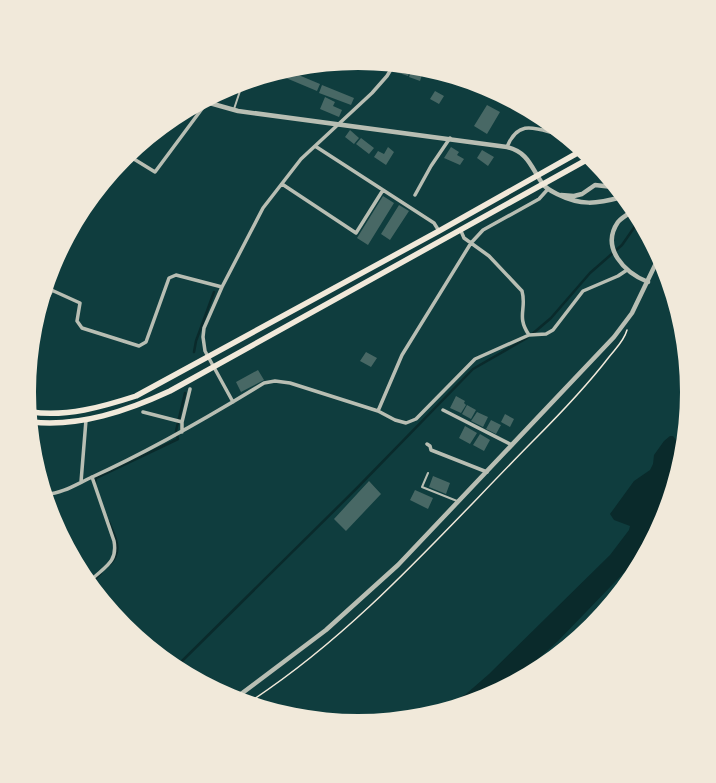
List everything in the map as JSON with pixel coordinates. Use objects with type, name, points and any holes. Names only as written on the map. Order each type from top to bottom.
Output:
[{"type":"main road","points":[[37,412],[80,412],[109,405],[136,396],[439,231],[575,154]]},
{"type":"main road","points":[[38,422],[86,420],[140,405],[213,367],[583,162]]},
{"type":"street","points":[[233,402],[213,367],[204,345],[204,328],[222,287],[263,208],[301,159],[340,124],[387,76],[390,71]]},
{"type":"street","points":[[214,104],[233,110],[450,138],[516,149],[524,155],[542,184],[557,194],[572,201],[587,204],[615,198]]},
{"type":"street","points":[[135,160],[155,172],[199,112]]},
{"type":"street","points":[[507,147],[519,129],[526,127],[547,131]]},
{"type":"street","points":[[416,196],[431,166],[450,138]]},
{"type":"street","points":[[315,146],[434,223],[439,231]]},
{"type":"street","points":[[282,184],[356,233],[383,190]]},
{"type":"street","points":[[557,194],[574,196],[582,194],[595,185],[606,186]]},
{"type":"street","points":[[378,411],[402,355],[471,243],[483,230],[539,199],[548,189]]},
{"type":"street","points":[[627,215],[619,222],[613,233],[612,244],[615,254],[627,270],[635,276],[648,282]]},
{"type":"street","points":[[460,231],[464,238],[489,256],[522,291],[524,296],[522,324],[529,334]]},
{"type":"street","points":[[243,692],[326,630],[398,565],[459,502],[614,337],[632,313],[655,267]]},
{"type":"street","points":[[52,493],[65,489],[112,469],[182,432],[264,383],[275,381],[290,383],[378,411],[395,420],[406,423],[416,419],[475,359],[529,334],[546,334],[552,330],[583,291],[618,276],[627,270]]},
{"type":"street","points":[[52,290],[80,303],[77,322],[82,328],[139,346],[146,342],[169,278],[176,275],[222,287]]},
{"type":"street","points":[[182,432],[180,422],[190,389]]},
{"type":"street","points":[[443,410],[512,445]]},
{"type":"street","points":[[143,412],[180,422]]},
{"type":"street","points":[[81,482],[86,420]]},
{"type":"street","points":[[427,444],[430,446],[431,450],[487,472]]},
{"type":"street","points":[[92,477],[114,541],[116,552],[111,562],[95,577]]},
{"type":"lane","points":[[233,110],[239,93]]},
{"type":"lane","points":[[428,473],[422,487],[459,502]]},
{"type":"path","points":[[256,697],[334,638],[383,594],[565,409],[625,337],[629,325]]},
{"type":"water","points":[[670,436],[673,436],[676,440],[674,454],[663,495],[647,534],[624,572],[558,641],[542,656],[500,680],[464,695],[489,674],[610,555],[629,530],[630,526],[614,520],[610,514],[634,481],[650,470],[653,464],[654,455],[664,441]]},
{"type":"building","points":[[396,72],[400,72],[409,74],[408,76]]},
{"type":"building","points":[[410,74],[422,76],[420,81],[409,77]]},
{"type":"building","points":[[299,75],[320,84],[317,91],[286,78]]},
{"type":"building","points":[[322,85],[354,98],[351,105],[319,93]]},
{"type":"building","points":[[435,91],[444,96],[439,104],[430,99]]},
{"type":"building","points":[[325,97],[335,102],[333,106],[342,110],[339,117],[320,109]]},
{"type":"building","points":[[487,105],[500,112],[487,134],[474,126]]},
{"type":"building","points":[[350,130],[359,138],[354,144],[345,137]]},
{"type":"building","points":[[361,138],[374,148],[369,154],[356,144]]},
{"type":"building","points":[[388,147],[394,152],[386,165],[374,157],[378,151],[384,154]]},
{"type":"building","points":[[451,147],[459,152],[457,155],[464,159],[460,165],[444,158]]},
{"type":"building","points":[[482,150],[494,157],[488,166],[477,158]]},
{"type":"building","points":[[383,196],[394,203],[368,245],[357,238]]},
{"type":"building","points":[[399,205],[409,211],[390,240],[381,234]]},
{"type":"building","points":[[366,352],[377,358],[371,367],[360,361]]},
{"type":"building","points":[[258,370],[264,380],[241,392],[236,382]]},
{"type":"building","points":[[456,396],[465,401],[464,403],[466,405],[461,413],[450,408]]},
{"type":"building","points":[[467,405],[476,410],[471,419],[462,414]]},
{"type":"building","points":[[477,412],[488,417],[483,427],[471,421]]},
{"type":"building","points":[[505,414],[514,419],[510,427],[501,422]]},
{"type":"building","points":[[491,420],[501,425],[496,434],[486,429]]},
{"type":"building","points":[[465,426],[477,433],[470,444],[459,438]]},
{"type":"building","points":[[480,434],[490,440],[484,451],[473,445]]},
{"type":"building","points":[[433,476],[450,483],[446,494],[429,487]]},
{"type":"building","points":[[369,481],[381,494],[346,531],[334,519]]},
{"type":"building","points":[[415,490],[433,498],[428,509],[410,500]]},
{"type":"waterway","points":[[531,335],[551,318],[590,273],[622,245],[635,227]]},
{"type":"waterway","points":[[194,352],[196,341],[214,292]]},
{"type":"waterway","points":[[182,661],[357,488],[473,369],[527,338]]},
{"type":"waterway","points":[[95,483],[96,478],[178,439],[176,431],[185,393]]},
{"type":"waterway","points":[[109,522],[117,544],[117,554],[110,564]]},
{"type":"waterway","points":[[96,578],[101,573]]}]
